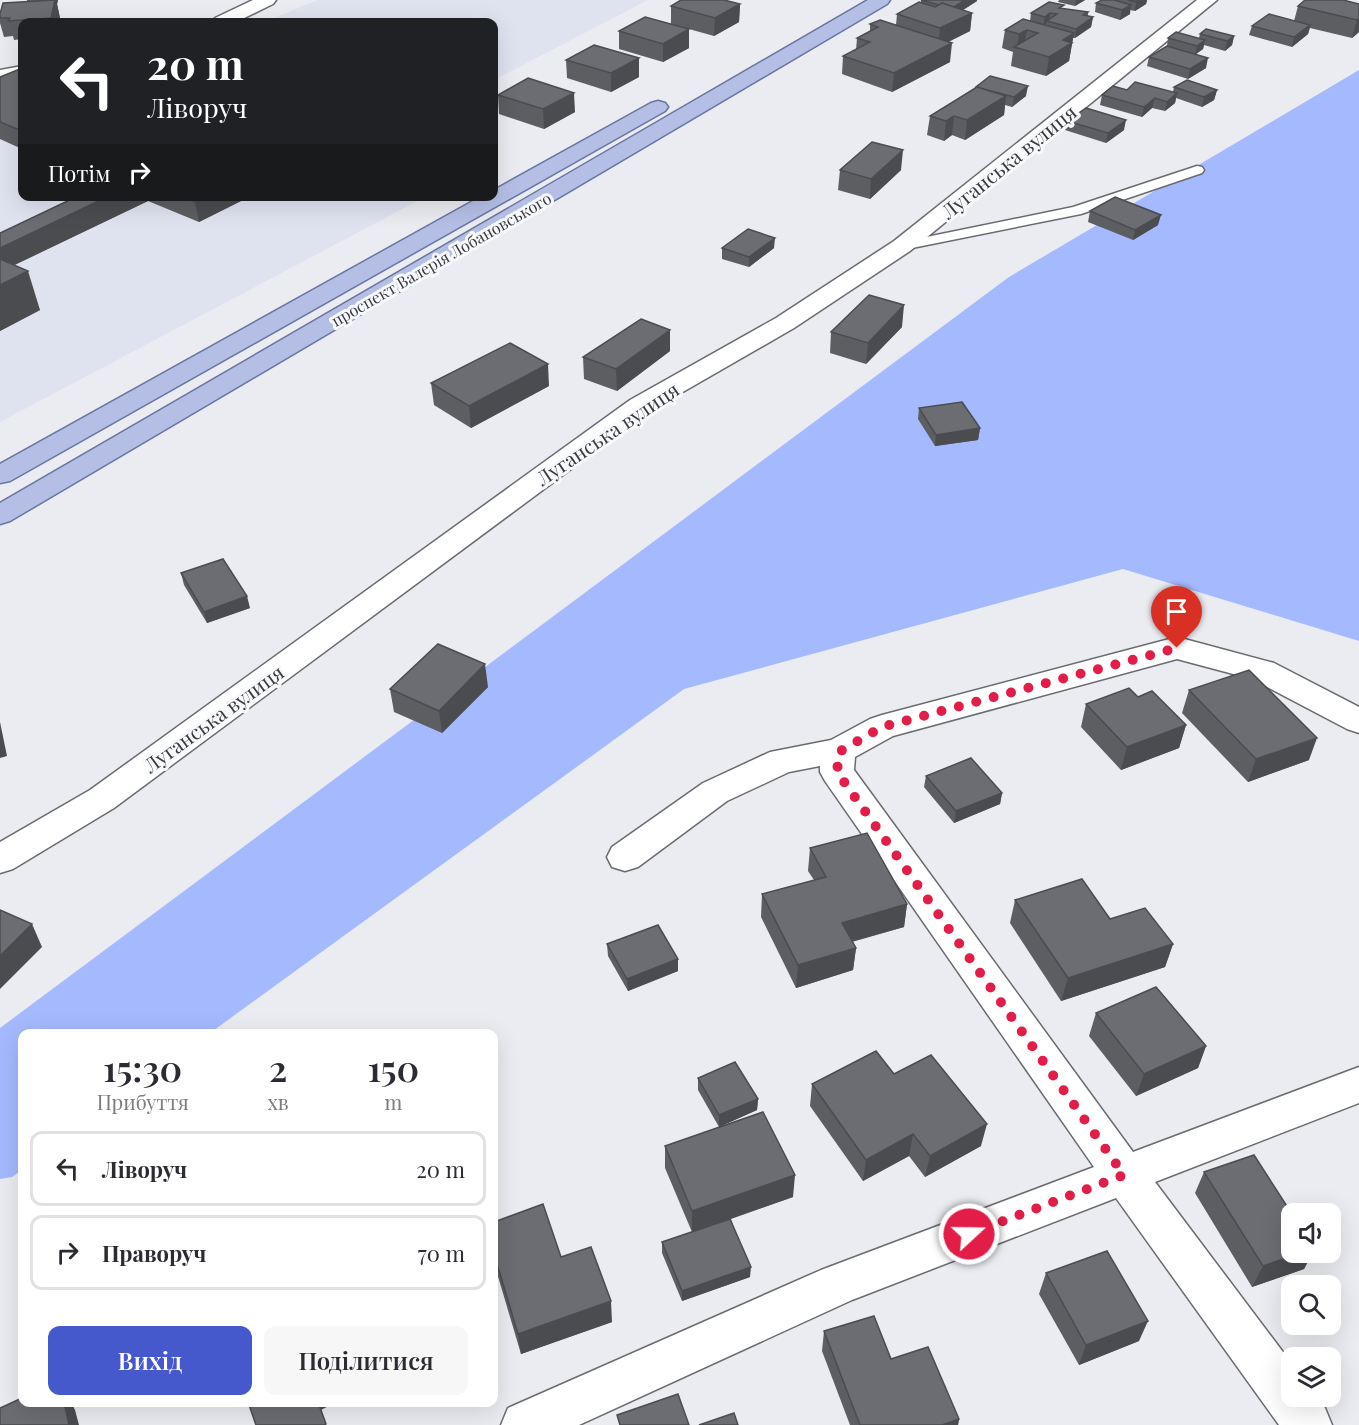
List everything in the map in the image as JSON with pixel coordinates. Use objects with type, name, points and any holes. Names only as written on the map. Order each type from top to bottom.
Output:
[{"type":"main road","name":"проспект Валерія Лобановського","points":[[498,195],[844,0]]},
{"type":"main road","name":"проспект Валерія Лобановського","points":[[0,515],[881,0]]},
{"type":"main road","name":"проспект Валерія Лобановського","points":[[0,475],[487,201]]},
{"type":"street","points":[[230,18],[267,0]]},
{"type":"street","name":"Луганська вулиця","points":[[0,859],[102,799],[639,406],[785,323],[902,246],[1208,0]]},
{"type":"street","points":[[0,76],[18,73]]},
{"type":"street","points":[[625,857],[715,792],[782,761],[839,752],[882,727],[1177,648],[1263,671],[1359,721]]},
{"type":"street","points":[[839,752],[837,772],[1124,1175],[1308,1425]]},
{"type":"street","points":[[525,1425],[837,1285],[1359,1085]]},
{"type":"lane","points":[[902,246],[1076,211],[1197,170]]},
{"type":"shaded area","points":[[317,0],[648,0],[498,78],[498,18],[274,18]]},
{"type":"shaded area","points":[[1359,70],[1359,641],[1123,569],[684,689],[216,1029],[18,1029],[18,1173],[12,1177],[0,1179],[0,1028],[1009,277]]},
{"type":"shaded area","points":[[18,80],[18,201],[417,201],[0,422],[0,83]]},
{"type":"building","points":[[55,0],[51,18],[18,18],[18,20],[8,21],[10,18],[0,18],[3,3]]},
{"type":"building","points":[[681,0],[724,0],[740,4],[715,18],[671,6]]},
{"type":"building","points":[[921,0],[965,0],[954,7]]},
{"type":"building","points":[[1102,0],[1114,0],[1131,5],[1122,10],[1096,3]]},
{"type":"building","points":[[1305,0],[1343,0],[1359,4],[1359,18],[1357,20],[1298,6]]},
{"type":"building","points":[[919,2],[935,7],[942,3],[972,13],[940,28],[897,14]]},
{"type":"building","points":[[1049,2],[1064,5],[1059,8],[1088,12],[1083,15],[1093,17],[1076,29],[1047,21],[1057,14],[1050,13],[1045,17],[1031,13]]},
{"type":"building","points":[[1269,14],[1310,25],[1294,37],[1252,26]]},
{"type":"building","points":[[645,17],[689,29],[663,44],[619,31]]},
{"type":"building","points":[[1023,19],[1074,33],[1063,40],[1072,43],[1049,57],[1014,47],[1038,33],[1027,30],[1019,34],[1005,30]]},
{"type":"building","points":[[880,20],[952,43],[894,73],[843,56],[870,42],[857,38],[878,27],[870,24]]},
{"type":"building","points":[[1206,29],[1234,36],[1227,41],[1200,34]]},
{"type":"building","points":[[1176,32],[1205,40],[1197,46],[1168,38]]},
{"type":"building","points":[[594,45],[639,58],[611,73],[566,60]]},
{"type":"building","points":[[1167,46],[1208,58],[1190,69],[1149,57]]},
{"type":"building","points":[[18,70],[18,129],[0,122],[0,77]]},
{"type":"building","points":[[990,76],[1028,86],[1014,97],[976,87]]},
{"type":"building","points":[[528,78],[574,93],[543,109],[498,95]]},
{"type":"building","points":[[1187,80],[1217,90],[1204,97],[1174,87]]},
{"type":"building","points":[[1135,82],[1177,93],[1167,102],[1155,98],[1144,107],[1102,95],[1113,86],[1127,90]]},
{"type":"building","points":[[977,87],[1006,96],[967,120],[954,116],[946,121],[930,116]]},
{"type":"building","points":[[1086,108],[1126,120],[1108,133],[1067,121]]},
{"type":"building","points":[[872,142],[903,150],[871,179],[840,170]]},
{"type":"building","points":[[1115,197],[1161,215],[1135,230],[1090,211]]},
{"type":"building","points":[[67,201],[99,201],[0,248],[0,233]]},
{"type":"building","points":[[748,229],[775,238],[749,257],[722,248]]},
{"type":"building","points":[[0,259],[28,271],[0,285]]},
{"type":"building","points":[[869,295],[904,305],[868,343],[831,332]]},
{"type":"building","points":[[641,319],[670,330],[616,369],[583,357]]},
{"type":"building","points":[[510,343],[548,364],[469,406],[431,383]]},
{"type":"building","points":[[962,402],[980,428],[936,435],[919,408]]},
{"type":"building","points":[[223,559],[247,596],[204,612],[181,573]]},
{"type":"building","points":[[438,644],[485,664],[439,711],[390,689]]},
{"type":"building","points":[[1249,670],[1317,738],[1256,759],[1189,690]]},
{"type":"building","points":[[1129,688],[1138,697],[1152,691],[1186,725],[1127,747],[1086,704]]},
{"type":"building","points":[[971,758],[1002,793],[956,811],[926,776]]},
{"type":"building","points":[[867,833],[907,904],[842,923],[856,948],[798,965],[762,894],[826,877],[810,848]]},
{"type":"building","points":[[1082,879],[1110,919],[1145,908],[1173,944],[1068,978],[1015,900]]},
{"type":"building","points":[[0,910],[32,924],[0,956]]},
{"type":"building","points":[[658,925],[678,959],[627,979],[607,944]]},
{"type":"building","points":[[1156,987],[1206,1046],[1144,1074],[1096,1013]]},
{"type":"building","points":[[876,1051],[894,1074],[931,1055],[987,1124],[930,1156],[913,1134],[866,1160],[812,1084]]},
{"type":"building","points":[[735,1062],[758,1099],[719,1115],[698,1078]]},
{"type":"building","points":[[763,1112],[795,1175],[692,1211],[665,1146]]},
{"type":"building","points":[[1254,1155],[1285,1203],[1281,1203],[1281,1260],[1263,1266],[1204,1172]]},
{"type":"building","points":[[543,1204],[561,1257],[591,1247],[611,1301],[518,1334],[498,1267],[498,1221]]},
{"type":"building","points":[[730,1219],[751,1267],[682,1291],[662,1242]]},
{"type":"building","points":[[1107,1251],[1148,1321],[1086,1345],[1046,1273]]},
{"type":"building","points":[[874,1316],[891,1359],[928,1347],[959,1419],[942,1425],[860,1425],[824,1331]]},
{"type":"building","points":[[678,1394],[689,1425],[620,1425],[617,1415]]},
{"type":"building","points":[[18,1400],[18,1407],[65,1407],[69,1425],[0,1425],[0,1408]]},
{"type":"building","points":[[250,1407],[320,1407],[326,1424],[324,1425],[256,1425]]},
{"type":"building","points":[[734,1413],[738,1425],[699,1425]]},
{"type":"route","points":[[969,1234],[1124,1175],[837,772],[839,752],[882,727],[1177,648]]}]
